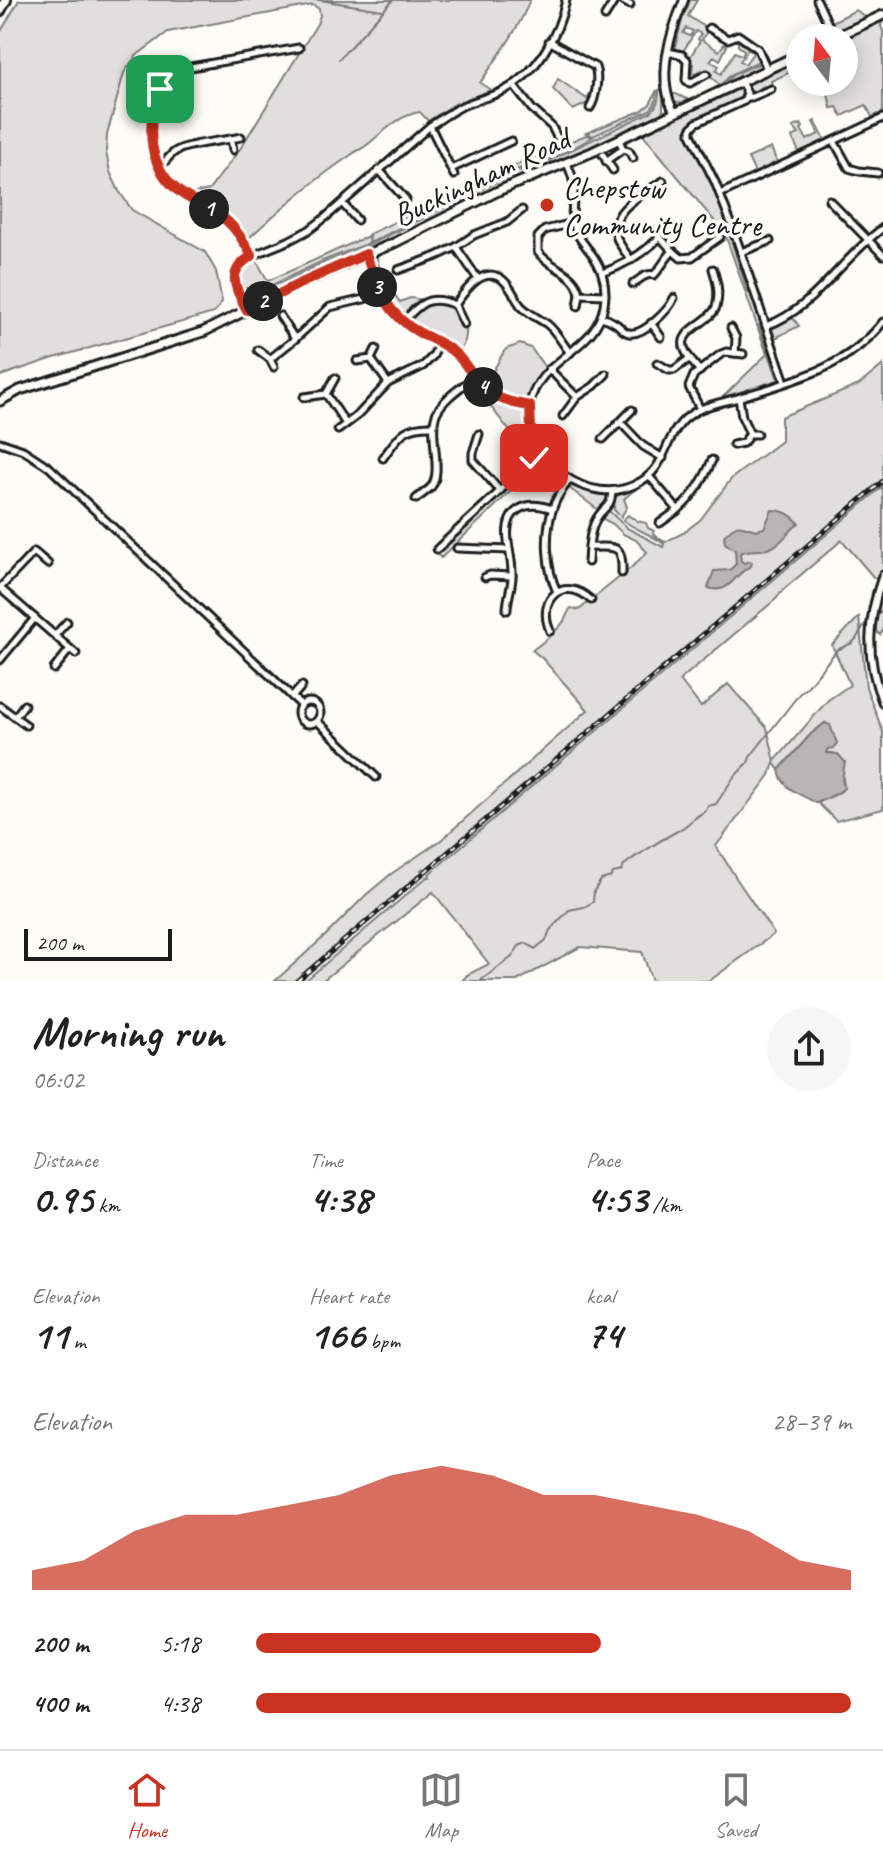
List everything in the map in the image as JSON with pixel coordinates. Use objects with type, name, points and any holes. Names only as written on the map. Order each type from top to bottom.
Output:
[{"type":"highway","points":[[0,11],[6,0]]},
{"type":"main road","points":[[858,27],[883,15]]},
{"type":"main road","name":"Buckingham Road","points":[[0,401],[20,390],[203,332],[498,191],[619,140],[786,60]]},
{"type":"street","points":[[247,310],[237,293],[234,280],[238,266],[252,256],[309,230],[430,126],[462,106],[504,90],[529,73],[563,14],[566,0]]},
{"type":"street","points":[[605,16],[618,0],[630,5]]},
{"type":"street","points":[[675,113],[665,93],[668,52],[684,0]]},
{"type":"street","points":[[817,0],[828,24]]},
{"type":"street","points":[[709,28],[728,39],[738,35],[754,46],[767,69]]},
{"type":"street","points":[[549,41],[595,67],[597,72],[590,108]]},
{"type":"street","points":[[252,256],[239,234],[226,221],[169,182],[159,167],[151,140],[151,122],[160,89],[171,76],[185,68],[299,48]]},
{"type":"street","points":[[285,51],[287,60]]},
{"type":"street","points":[[668,52],[682,55],[687,60],[686,80],[690,83],[707,74]]},
{"type":"street","points":[[741,82],[747,97]]},
{"type":"street","points":[[513,85],[525,102],[557,133]]},
{"type":"street","points":[[771,89],[747,97],[696,123],[691,134],[720,194],[785,382]]},
{"type":"street","points":[[720,194],[883,118]]},
{"type":"street","points":[[430,126],[453,172],[506,141]]},
{"type":"street","points":[[159,167],[181,148],[241,137]]},
{"type":"street","points":[[231,139],[233,150]]},
{"type":"street","points":[[619,140],[623,149]]},
{"type":"street","points":[[834,141],[849,168],[858,173],[878,173]]},
{"type":"street","points":[[613,170],[605,158],[623,149],[629,151],[633,158]]},
{"type":"street","points":[[563,165],[574,184],[573,223],[602,273],[605,295],[601,317],[590,334],[549,369],[537,385],[530,406],[531,430],[541,452],[569,480],[590,490],[612,491],[632,486],[649,476],[663,458],[679,425],[700,409],[824,369],[849,356],[883,322]]},
{"type":"street","points":[[379,170],[406,200]]},
{"type":"street","points":[[631,260],[616,235],[615,221],[623,209],[663,181]]},
{"type":"street","points":[[829,200],[883,255]]},
{"type":"street","points":[[342,203],[357,220]]},
{"type":"street","points":[[398,270],[414,268],[474,235],[497,227],[514,212],[522,210]]},
{"type":"street","points":[[573,223],[545,230],[538,237],[536,247],[544,260],[576,281],[580,294],[578,306]]},
{"type":"street","points":[[766,326],[788,317],[803,306],[868,239],[883,228]]},
{"type":"street","points":[[654,231],[673,251],[686,259],[720,237]]},
{"type":"street","points":[[602,273],[631,260],[660,237]]},
{"type":"street","points":[[741,252],[770,241]]},
{"type":"street","points":[[456,247],[478,279]]},
{"type":"street","points":[[633,285],[643,276],[654,275],[673,251]]},
{"type":"street","points":[[366,254],[379,292],[403,322],[440,341],[496,397],[530,406]]},
{"type":"street","points":[[700,371],[684,348],[685,338],[716,307],[718,283],[713,269]]},
{"type":"street","points":[[455,305],[478,279],[494,276],[501,279],[522,307],[553,330],[570,353]]},
{"type":"street","points":[[270,359],[330,307],[379,292]]},
{"type":"street","points":[[580,294],[605,295]]},
{"type":"street","points":[[601,317],[633,334],[640,332],[669,308],[674,298]]},
{"type":"street","points":[[403,322],[431,299],[455,305],[464,324]]},
{"type":"street","points":[[280,316],[295,339]]},
{"type":"street","points":[[651,323],[661,337]]},
{"type":"street","points":[[731,328],[736,338],[735,353]]},
{"type":"street","points":[[338,430],[358,415],[388,383],[423,366],[433,356],[440,341]]},
{"type":"street","points":[[371,359],[376,349]]},
{"type":"street","points":[[258,350],[270,359],[274,367]]},
{"type":"street","points":[[700,409],[689,387],[691,380],[721,354],[743,354]]},
{"type":"street","points":[[657,363],[674,370],[690,358]]},
{"type":"street","points":[[371,359],[388,383]]},
{"type":"street","points":[[357,361],[371,359]]},
{"type":"street","points":[[549,369],[577,397]]},
{"type":"street","points":[[563,416],[577,397],[606,374]]},
{"type":"street","points":[[416,499],[434,482],[436,458],[433,426],[437,412],[448,398],[474,377]]},
{"type":"street","points":[[326,394],[335,378]]},
{"type":"street","points":[[326,394],[346,424]]},
{"type":"street","points":[[304,397],[326,394]]},
{"type":"street","points":[[733,445],[743,443],[754,434],[742,417],[739,398]]},
{"type":"street","points":[[603,439],[632,410]]},
{"type":"street","points":[[620,422],[643,446],[663,458]]},
{"type":"street","points":[[383,458],[407,429],[433,426]]},
{"type":"street","points":[[479,434],[473,460],[500,491]]},
{"type":"street","points":[[0,442],[23,450],[49,467],[301,705]]},
{"type":"street","points":[[437,549],[541,452]]},
{"type":"street","points":[[660,523],[689,499],[712,460]]},
{"type":"street","points":[[649,476],[678,510]]},
{"type":"street","points":[[557,592],[548,545],[549,526],[552,509],[569,480]]},
{"type":"street","points":[[588,562],[591,532],[599,514],[612,501],[612,491]]},
{"type":"street","points":[[507,610],[512,576],[510,520],[514,512],[528,505],[552,509]]},
{"type":"street","points":[[457,548],[466,545],[509,550]]},
{"type":"street","points":[[589,547],[620,551],[623,556],[622,573]]},
{"type":"street","points":[[48,564],[34,552],[0,588],[73,652],[54,669]]},
{"type":"street","points":[[883,575],[870,622],[870,659],[883,703]]},
{"type":"street","points":[[485,577],[512,576]]},
{"type":"street","points":[[550,631],[542,613],[557,592],[585,590],[591,600]]},
{"type":"street","points":[[0,660],[3,651],[35,618]]},
{"type":"street","points":[[55,635],[67,622]]},
{"type":"street","points":[[292,697],[302,686]]},
{"type":"street","points":[[307,702],[317,705],[320,711],[317,721],[306,724],[300,719],[298,712],[301,705],[307,702]]},
{"type":"street","points":[[15,717],[24,705]]},
{"type":"street","points":[[0,706],[26,725]]},
{"type":"street","points":[[317,721],[376,777]]},
{"type":"shaded area","points":[[19,0],[530,0],[514,33],[480,83],[491,90],[455,104],[428,121],[420,112],[398,121],[311,185],[248,239],[229,219],[191,194],[209,190],[240,149],[317,24],[319,9],[313,5],[168,32],[136,56],[124,73],[107,135],[110,172],[132,210],[205,252],[216,271],[222,302],[214,313],[0,376],[0,33]]},
{"type":"shaded area","points":[[690,0],[697,0],[688,16],[708,29],[702,40],[719,51],[724,44],[727,46],[720,60],[714,56],[710,61],[719,66],[716,71],[721,74],[735,52],[744,56],[740,61],[745,64],[753,53],[748,49],[743,53],[738,41],[731,40],[736,38],[753,51],[759,61],[732,74],[720,85],[702,70],[689,79],[693,64],[689,59],[701,34],[696,31],[693,36],[693,31],[686,28],[683,33],[692,37],[682,53],[674,51]]},
{"type":"shaded area","points":[[856,10],[865,17],[857,24],[832,22]]},
{"type":"shaded area","points":[[883,19],[883,112],[872,117],[866,105],[842,116],[837,107],[831,108],[829,96],[858,96],[858,30]]},
{"type":"shaded area","points":[[762,62],[760,70],[690,103],[677,102],[668,94],[691,101],[721,87],[733,75]]},
{"type":"shaded area","points":[[786,63],[786,74],[771,81],[772,86],[766,90],[764,86],[758,89],[759,93],[749,92],[747,87],[750,80]]},
{"type":"shaded area","points":[[558,79],[587,99],[592,90],[590,102],[573,110],[553,89]]},
{"type":"shaded area","points":[[734,88],[743,90],[745,94],[740,101],[703,115],[692,125],[689,134],[715,187],[732,232],[729,234],[748,293],[752,292],[756,311],[763,323],[759,325],[777,377],[781,379],[723,397],[767,354],[725,234],[642,133]]},
{"type":"shaded area","points":[[657,90],[656,101],[650,110],[593,136],[586,133],[641,111],[650,104]]},
{"type":"shaded area","points":[[659,90],[663,90],[663,110],[659,117],[551,165],[550,160],[651,112],[658,102]]},
{"type":"shaded area","points":[[815,121],[825,140],[799,152],[792,137],[799,134],[793,127],[801,124],[807,140],[819,134]]},
{"type":"shaded area","points":[[586,135],[593,137],[553,157],[511,171],[370,243],[369,234],[521,162]]},
{"type":"shaded area","points":[[771,148],[777,162],[755,173],[748,158]]},
{"type":"shaded area","points":[[521,170],[524,175],[515,181],[373,248],[371,244]]},
{"type":"shaded area","points":[[368,236],[369,243],[257,292],[246,288],[239,291],[238,277],[245,264],[256,260],[268,281]]},
{"type":"shaded area","points":[[369,245],[371,249],[288,284],[253,303],[245,301],[240,293],[246,290],[260,293]]},
{"type":"shaded area","points":[[376,255],[382,278],[400,302],[410,298],[425,300],[404,318],[377,282],[372,265],[372,257]]},
{"type":"shaded area","points":[[431,299],[455,305],[466,325],[465,341],[456,354],[403,322]]},
{"type":"shaded area","points":[[793,318],[799,326],[775,338],[771,328]]},
{"type":"shaded area","points":[[520,344],[531,348],[546,369],[524,403],[503,397],[485,386],[506,349]]},
{"type":"shaded area","points":[[883,365],[883,479],[294,981],[275,981],[367,894],[441,840],[588,710],[532,650],[563,623],[571,608],[579,610],[647,552],[636,540],[601,518],[602,514],[609,511],[627,528],[663,547],[664,544],[623,520],[628,515],[646,523],[654,531],[653,534],[665,542],[683,533],[700,520],[732,478],[781,441],[781,417],[859,385]]},
{"type":"shaded area","points":[[479,387],[502,403],[527,411],[529,430],[537,450],[531,458],[480,393]]},
{"type":"shaded area","points":[[535,461],[546,471],[544,473],[533,470],[441,558],[436,553],[441,551]]},
{"type":"shaded area","points":[[883,486],[883,569],[878,579],[842,540],[680,680],[701,707],[728,684],[767,728],[775,761],[828,700],[850,685],[832,645],[859,617],[866,687],[883,732],[883,809],[836,821],[818,803],[838,793],[844,786],[833,753],[826,753],[825,723],[779,770],[774,763],[770,775],[716,846],[774,934],[709,981],[652,981],[642,952],[580,947],[517,981],[462,981],[467,975],[489,964],[433,892],[322,981],[305,981],[430,877],[429,874]]},
{"type":"shaded area","points":[[569,488],[608,496],[608,504],[597,509]]},
{"type":"shaded area","points":[[634,490],[624,499],[627,507],[621,517],[614,510],[615,497]]},
{"type":"shaded area","points":[[772,510],[787,514],[799,523],[772,547],[740,553],[741,561],[752,562],[751,566],[722,589],[708,588],[714,571],[730,570],[736,564],[735,550],[725,543],[724,536],[736,526],[757,530],[764,528]]},
{"type":"shaded area","points":[[883,583],[883,630],[880,635],[874,629]]},
{"type":"shaded area","points":[[825,723],[830,725],[837,743],[826,753],[838,754],[845,762],[844,788],[816,803],[788,787],[779,770]]},
{"type":"waterway","points":[[320,0],[382,10]]},
{"type":"waterway","points":[[339,59],[393,0]]},
{"type":"waterway","points":[[877,614],[883,611]]},
{"type":"waterway","points":[[480,981],[512,957],[519,946],[526,943],[535,949],[569,910],[593,902],[594,891],[601,880],[622,871],[624,865],[683,828],[706,811],[708,806],[716,804],[800,693],[837,650],[856,639],[865,624]]},
{"type":"railway","points":[[297,981],[883,481]]},
{"type":"place","name":"Chepstow Community Centre","points":[[547,205]]},
{"type":"route","points":[[160,89],[151,122],[155,159],[178,191],[217,214],[244,241],[252,256],[238,266],[234,280],[237,293],[247,310],[366,254],[379,292],[403,322],[440,341],[496,397],[530,406],[531,430],[541,452],[534,458]]}]
